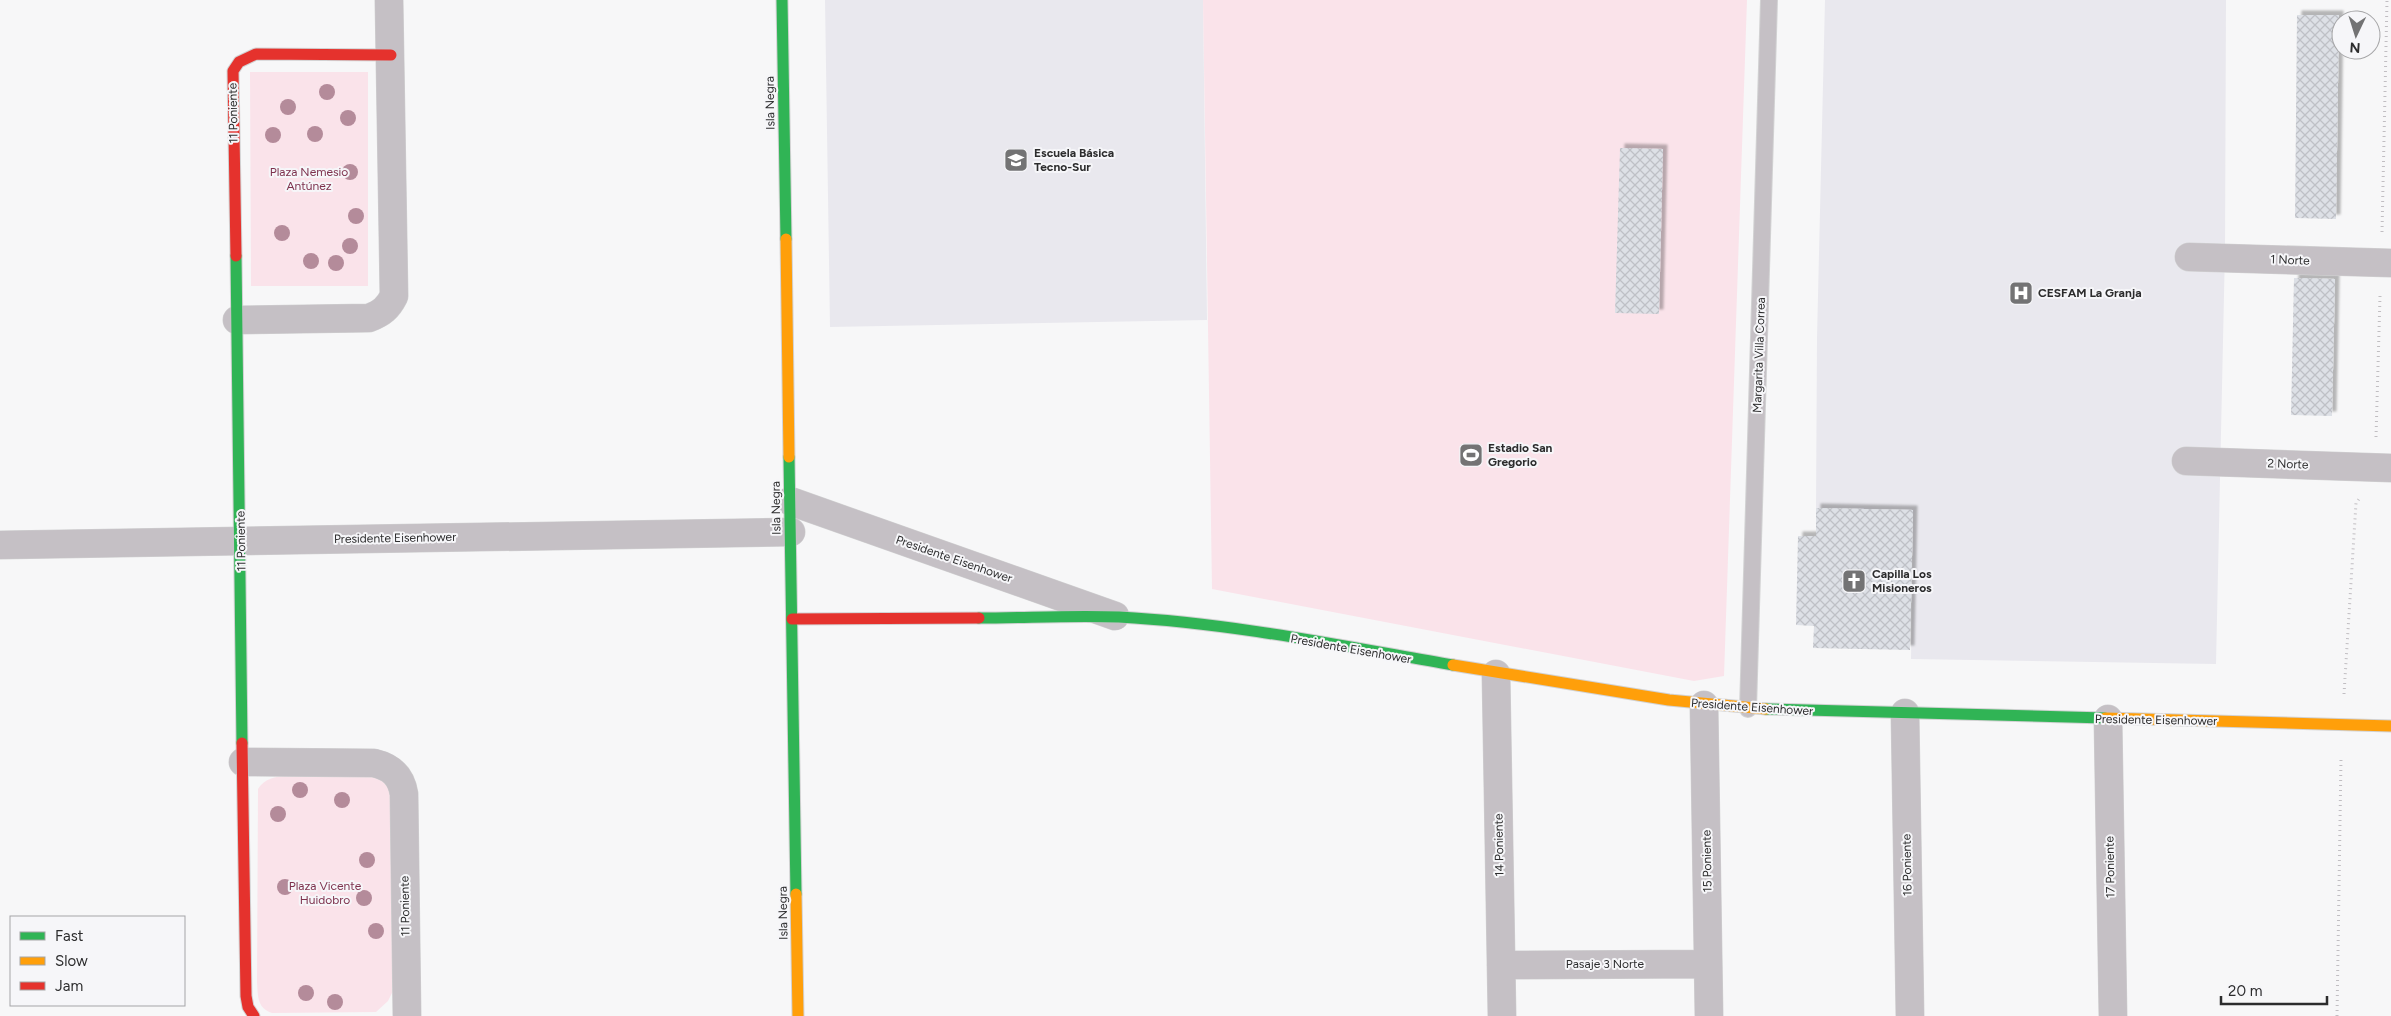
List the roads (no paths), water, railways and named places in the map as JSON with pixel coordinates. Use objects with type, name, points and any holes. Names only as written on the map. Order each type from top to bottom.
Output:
[{"type":"street","points":[[237,320],[369,318],[380,314],[389,306],[394,296],[389,0]]},
{"type":"street","name":"Isla Negra","points":[[782,0],[798,1016]]},
{"type":"street","name":"11 Poniente","points":[[254,1016],[248,1006],[246,996],[233,71],[239,62],[247,56],[256,54],[390,55]]},
{"type":"street","name":"1 Norte","points":[[2190,257],[2386,263]]},
{"type":"street","name":"2 Norte","points":[[2186,461],[2383,467]]},
{"type":"street","name":"Presidente Eisenhower","points":[[790,501],[1119,617]]},
{"type":"street","name":"Presidente Eisenhower","points":[[0,545],[790,532]]},
{"type":"street","name":"Presidente Eisenhower","points":[[792,619],[1119,617],[1168,620],[1238,630],[1496,674],[1704,705],[1748,709],[2391,726]]},
{"type":"street","name":"14 Poniente","points":[[1496,674],[1502,1016]]},
{"type":"street","name":"15 Poniente","points":[[1704,705],[1709,1016]]},
{"type":"street","name":"16 Poniente","points":[[1904,714],[1910,1016]]},
{"type":"street","name":"17 Poniente","points":[[2108,719],[2113,1016]]},
{"type":"street","name":"11 Poniente","points":[[243,762],[374,763],[385,766],[399,778],[404,794],[407,1016]]},
{"type":"street","name":"Pasaje 3 Norte","points":[[1501,965],[1708,964]]},
{"type":"lane","name":"Margarita Villa Correa","points":[[1748,709],[1769,0]]},
{"type":"place","name":"Escuela Básica Tecno-Sur","points":[[1016,160]]},
{"type":"place","name":"CESFAM La Granja","points":[[2021,293]]},
{"type":"place","name":"Estadio San Gregorio","points":[[1471,455]]},
{"type":"place","name":"Capilla Los Misioneros","points":[[1854,581]]},
{"type":"park label","name":"Plaza Nemesio Antúnez","points":[[309,179]]},
{"type":"park label","name":"Plaza Vicente Huidobro","points":[[325,893]]}]
